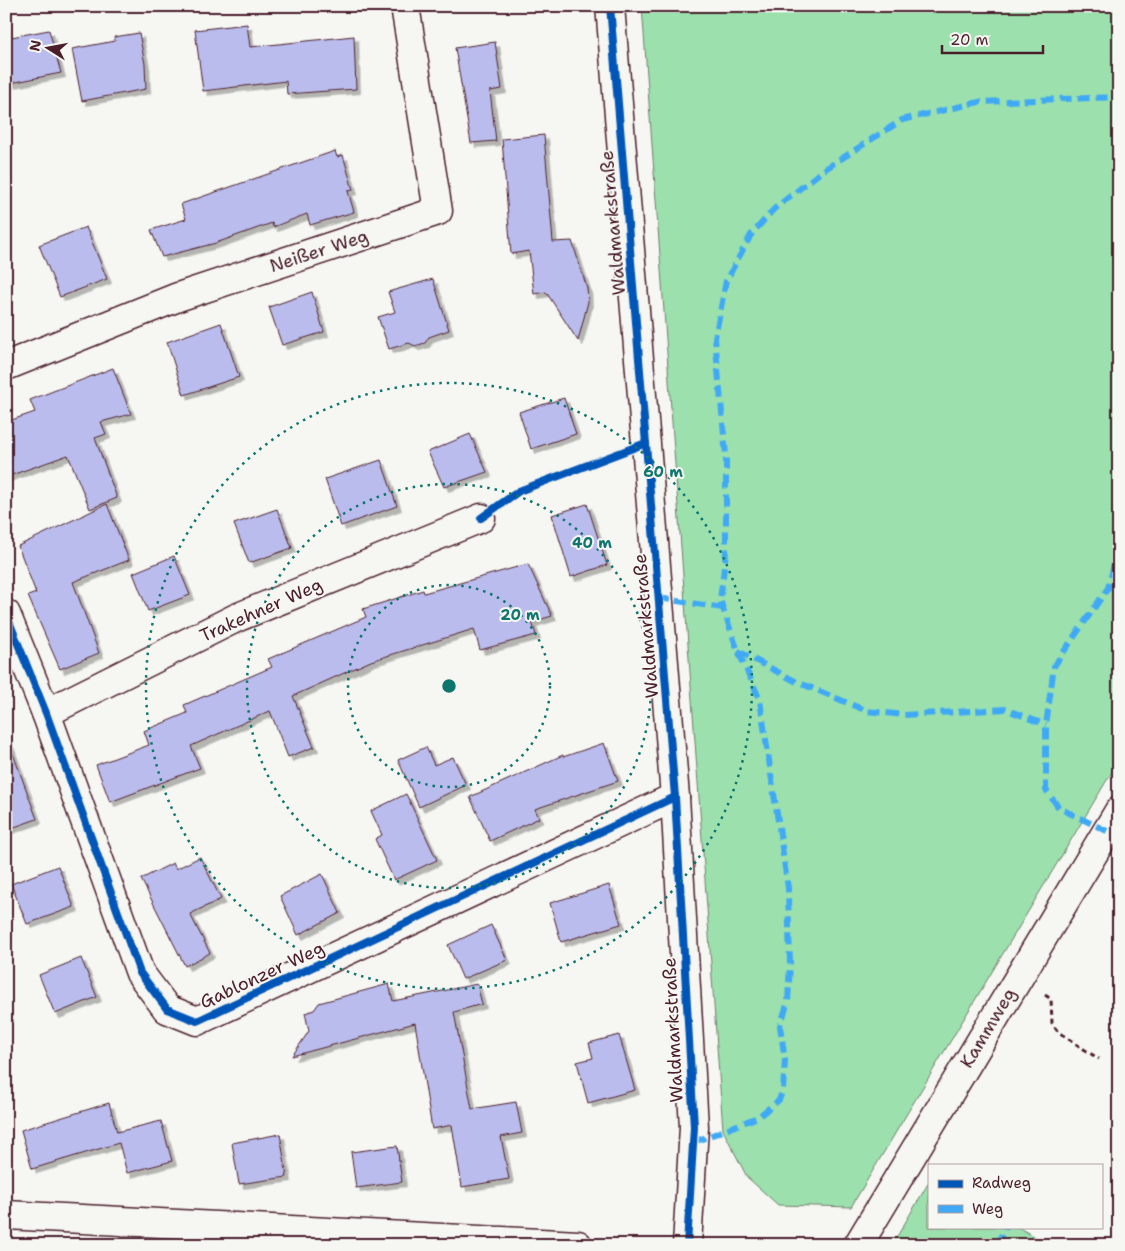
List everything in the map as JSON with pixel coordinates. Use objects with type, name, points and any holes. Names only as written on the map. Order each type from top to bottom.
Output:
[{"type":"street","name":"Neißer Weg","points":[[6,366],[178,297],[438,212],[405,6]]},
{"type":"street","name":"Waldmarkstraße","points":[[610,6],[674,797],[694,1127],[687,1245]]},
{"type":"street","name":"Trakehner Weg","points":[[46,713],[236,618],[481,518]]},
{"type":"street","name":"Gablonzer Weg","points":[[6,614],[46,713],[140,973],[167,1009],[197,1021],[674,797]]},
{"type":"street","name":"Kammweg","points":[[858,1245],[1119,811]]},
{"type":"street","points":[[6,1215],[578,1245]]},
{"type":"path","points":[[1043,993],[1051,999],[1052,1023],[1058,1032],[1099,1058]]},
{"type":"green space","points":[[642,6],[1119,6],[1119,760],[851,1207],[778,1205],[747,1177],[723,1130]]},
{"type":"green space","points":[[928,1184],[928,1228],[1020,1228],[1048,1245],[892,1245]]},
{"type":"building","points":[[247,24],[250,47],[354,36],[356,89],[287,94],[286,81],[203,91],[195,30]]},
{"type":"building","points":[[49,30],[61,73],[6,84],[6,38]]},
{"type":"building","points":[[139,33],[145,64],[146,89],[82,101],[72,49],[115,41],[114,37]]},
{"type":"building","points":[[495,42],[502,89],[490,91],[496,141],[471,143],[455,48]]},
{"type":"building","points":[[544,135],[553,242],[572,241],[587,288],[588,302],[578,341],[546,292],[534,294],[529,251],[511,254],[502,139]]},
{"type":"building","points":[[335,151],[337,157],[343,155],[353,190],[348,191],[354,212],[310,225],[307,214],[273,227],[272,223],[216,243],[162,257],[151,230],[186,219],[181,204]]},
{"type":"building","points":[[86,227],[107,279],[60,297],[39,245]]},
{"type":"building","points":[[433,279],[449,330],[429,337],[425,343],[415,346],[409,343],[389,349],[378,317],[395,312],[388,292]]},
{"type":"building","points":[[312,292],[324,332],[282,345],[269,307]]},
{"type":"building","points":[[221,323],[239,377],[184,395],[167,342]]},
{"type":"building","points":[[113,368],[131,414],[101,422],[106,434],[95,438],[117,498],[90,509],[68,455],[6,477],[6,422],[35,412],[30,400]]},
{"type":"building","points":[[564,398],[576,434],[531,449],[519,412]]},
{"type":"building","points":[[470,434],[487,472],[444,487],[428,452]]},
{"type":"building","points":[[381,460],[397,506],[341,526],[325,479]]},
{"type":"building","points":[[107,504],[129,560],[73,582],[99,653],[60,669],[28,596],[36,593],[18,546]]},
{"type":"building","points":[[587,504],[607,565],[571,577],[552,515]]},
{"type":"building","points":[[277,509],[292,548],[249,563],[234,524]]},
{"type":"building","points":[[174,556],[190,595],[148,611],[133,573]]},
{"type":"building","points":[[528,564],[552,616],[532,622],[536,635],[480,650],[474,629],[371,661],[293,696],[314,747],[288,757],[270,711],[191,746],[200,768],[110,802],[96,765],[149,745],[144,731],[187,713],[184,705],[272,667],[268,659],[366,617],[363,609],[423,590],[424,593]]},
{"type":"building","points":[[9,743],[37,819],[6,830],[6,744]]},
{"type":"building","points":[[604,743],[618,781],[535,809],[539,818],[490,841],[470,797],[563,755],[563,757]]},
{"type":"building","points":[[426,747],[434,765],[453,757],[466,785],[419,807],[398,760]]},
{"type":"building","points":[[406,794],[437,860],[394,880],[375,839],[382,835],[371,811]]},
{"type":"building","points":[[200,857],[221,899],[190,914],[210,953],[185,966],[141,879],[173,863],[176,869]]},
{"type":"building","points":[[58,866],[74,907],[27,924],[11,884]]},
{"type":"building","points":[[322,874],[340,913],[298,935],[280,896]]},
{"type":"building","points":[[609,885],[621,924],[561,942],[550,903]]},
{"type":"building","points":[[491,925],[507,960],[463,979],[448,945]]},
{"type":"building","points":[[81,958],[97,997],[55,1014],[39,975]]},
{"type":"building","points":[[389,984],[393,1001],[477,984],[482,1004],[454,1012],[472,1109],[516,1102],[522,1133],[501,1137],[509,1179],[462,1187],[452,1125],[432,1129],[415,1023],[292,1056],[309,1031],[305,1013],[314,1010],[319,1003]]},
{"type":"building","points":[[619,1035],[635,1090],[588,1103],[577,1062],[593,1058],[589,1043]]},
{"type":"building","points":[[109,1103],[117,1132],[161,1121],[172,1161],[127,1173],[119,1143],[32,1169],[21,1130]]},
{"type":"building","points":[[280,1134],[287,1177],[239,1184],[232,1143]]},
{"type":"building","points":[[397,1146],[402,1182],[356,1188],[351,1152]]},
{"type":"marked path","points":[[694,1142],[758,1117],[779,1100],[783,1090],[785,1060],[780,1026],[788,1002],[790,964],[788,888],[760,700],[738,651],[720,600],[726,552],[726,455],[715,338],[726,281],[751,235],[774,209],[822,171],[902,120],[979,102],[1119,97]]},
{"type":"marked path","points":[[1107,831],[1059,808],[1046,790],[1046,725],[1054,666],[1108,588],[1119,546]]},
{"type":"marked path","points":[[658,598],[723,608]]},
{"type":"marked path","points":[[738,651],[795,681],[867,711],[904,715],[1005,709],[1046,725]]},
{"type":"marked path","points":[[996,1245],[1005,1228]]},
{"type":"cycle path","points":[[610,6],[675,797],[694,1127],[687,1245]]},
{"type":"cycle path","points":[[481,518],[519,491],[646,443]]},
{"type":"cycle path","points":[[6,614],[46,713],[140,973],[167,1009],[197,1021],[675,797]]}]
